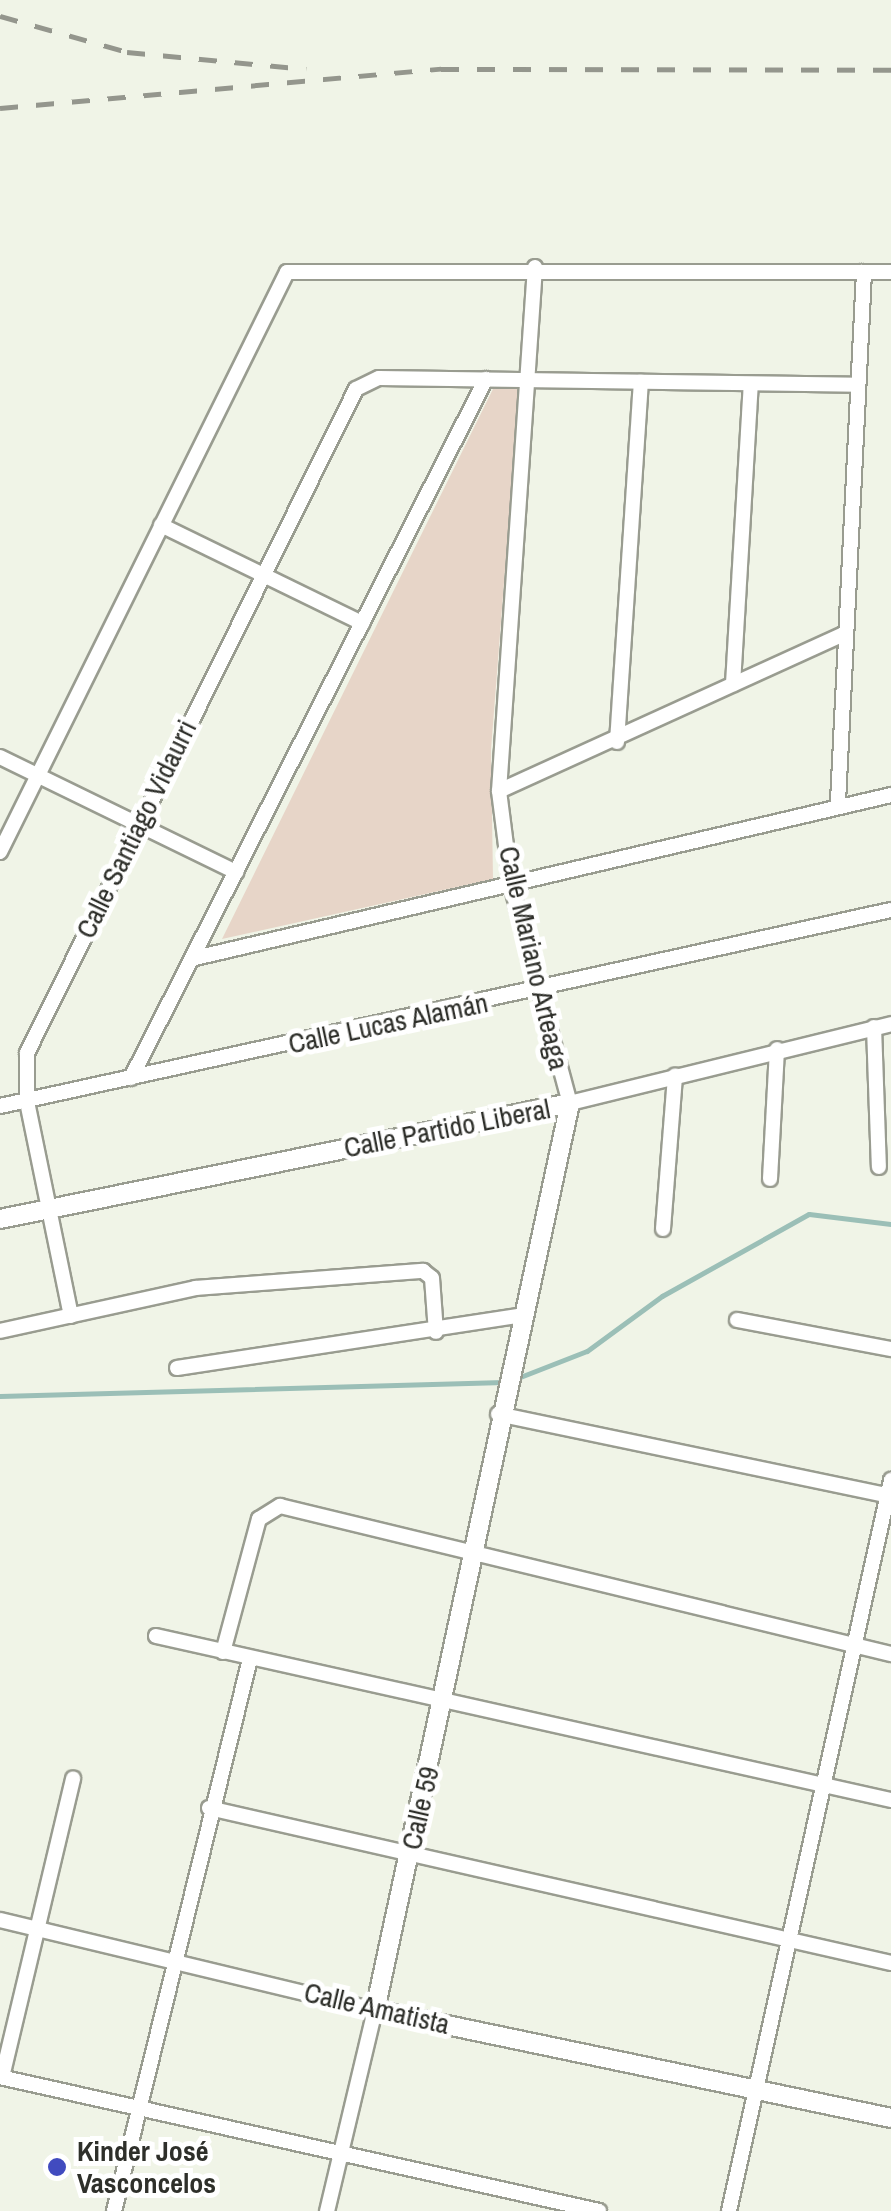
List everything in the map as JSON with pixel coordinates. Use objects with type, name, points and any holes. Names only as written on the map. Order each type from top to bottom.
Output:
[{"type":"street","points":[[0,852],[278,281],[313,265],[891,272]]},
{"type":"street","name":"Calle Mariano Arteaga","points":[[499,1408],[570,1104],[511,885],[499,791],[531,378],[535,267]]},
{"type":"street","points":[[838,802],[842,636],[864,272]]},
{"type":"street","name":"Calle Santiago Vidaurri","points":[[71,1316],[26,1100],[34,1036],[356,390],[379,378],[486,379]]},
{"type":"street","points":[[131,1078],[196,958],[486,379],[858,385]]},
{"type":"street","points":[[617,742],[641,382]]},
{"type":"street","points":[[733,684],[751,385]]},
{"type":"street","points":[[161,525],[362,623]]},
{"type":"street","points":[[499,791],[617,742],[733,684],[842,636]]},
{"type":"street","points":[[0,756],[236,872]]},
{"type":"street","points":[[196,958],[511,885],[838,802],[891,795]]},
{"type":"street","name":"Calle Lucas Alamán","points":[[0,1106],[540,991],[844,914],[891,910]]},
{"type":"street","name":"Calle Partido Liberal","points":[[0,1219],[570,1104],[777,1049],[891,1024]]},
{"type":"street","points":[[874,1027],[879,1167]]},
{"type":"street","points":[[770,1179],[777,1049]]},
{"type":"street","points":[[664,1229],[675,1075]]},
{"type":"street","points":[[0,1331],[237,1282],[422,1271],[432,1278],[436,1332]]},
{"type":"street","points":[[177,1368],[436,1332],[518,1316]]},
{"type":"street","points":[[736,1320],[891,1349]]},
{"type":"street","points":[[499,1408],[890,1490],[729,2211]]},
{"type":"street","name":"Calle 59","points":[[327,2211],[444,1701],[499,1408]]},
{"type":"street","points":[[223,1652],[264,1512],[280,1506],[891,1654]]},
{"type":"street","points":[[156,1636],[891,1800]]},
{"type":"street","points":[[114,2211],[172,1957],[250,1658]]},
{"type":"street","points":[[73,1778],[1,2077],[341,2149],[599,2211]]},
{"type":"street","points":[[209,1808],[408,1859],[891,1963]]},
{"type":"street","name":"Calle Amatista","points":[[0,1920],[172,1957],[375,2010],[891,2118]]},
{"type":"shaded area","points":[[493,389],[519,389],[491,750],[493,879],[222,939]]},
{"type":"waterway","points":[[515,1379],[587,1351],[662,1296],[809,1214],[891,1224]]},
{"type":"waterway","points":[[0,1396],[504,1382]]},
{"type":"railway","points":[[0,16],[127,52],[306,69]]},
{"type":"railway","points":[[0,108],[441,69],[891,70]]},
{"type":"place","name":"Kinder José Vasconcelos","points":[[57,2167]]}]
